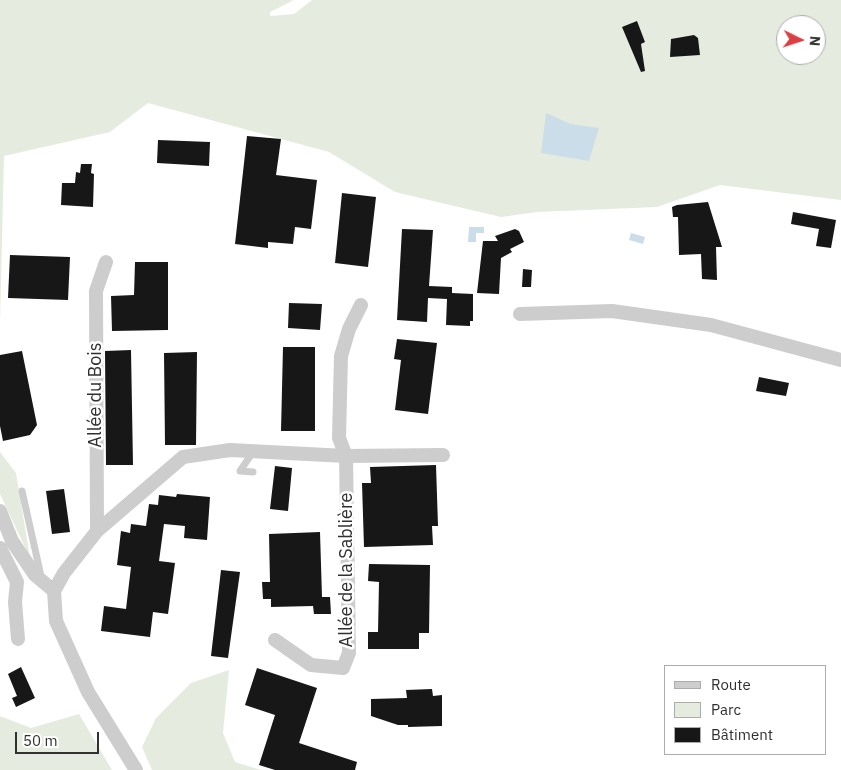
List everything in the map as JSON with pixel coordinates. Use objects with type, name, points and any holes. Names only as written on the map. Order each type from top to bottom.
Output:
[{"type":"street","name":"Allée du Bois","points":[[97,531],[96,291],[106,262]]},
{"type":"street","points":[[346,456],[339,438],[342,356],[349,329],[361,305]]},
{"type":"street","points":[[520,314],[612,311],[711,325],[841,360]]},
{"type":"street","points":[[136,770],[88,692],[56,621],[54,591],[64,573],[97,531],[183,457],[230,450],[346,456],[443,455]]},
{"type":"street","name":"Allée de la Sablière","points":[[275,640],[311,665],[344,668],[349,653],[346,456]]},
{"type":"street","points":[[0,510],[12,541],[38,577],[54,591]]},
{"type":"street","points":[[0,548],[17,582],[14,602],[18,639]]},
{"type":"street","points":[[17,582],[38,577]]},
{"type":"lane","points":[[253,472],[240,471],[254,451]]},
{"type":"lane","points":[[22,491],[38,577]]},
{"type":"green space","points":[[0,0],[294,0],[270,12],[270,16],[294,14],[312,0],[841,0],[841,200],[720,185],[657,207],[537,212],[501,217],[395,192],[329,152],[148,103],[110,132],[4,156],[0,323]]},
{"type":"green space","points":[[0,452],[16,473],[30,558],[0,494]]},
{"type":"green space","points":[[229,670],[223,733],[235,762],[261,770],[152,770],[142,747],[156,718],[191,683]]},
{"type":"green space","points":[[79,714],[112,770],[0,770],[0,716],[31,728]]},
{"type":"water","points":[[546,113],[571,124],[599,128],[589,161],[541,153]]},
{"type":"water","points":[[469,227],[484,227],[484,233],[476,233],[476,242],[468,242]]},
{"type":"water","points":[[631,233],[645,237],[643,244],[629,240]]},
{"type":"building","points":[[637,21],[645,42],[641,44],[645,71],[641,72],[622,27]]},
{"type":"building","points":[[694,35],[698,38],[700,55],[670,57],[671,39]]},
{"type":"building","points":[[247,136],[281,139],[276,175],[317,180],[311,229],[295,227],[293,244],[268,242],[268,248],[235,244]]},
{"type":"building","points":[[158,140],[210,142],[209,166],[157,163]]},
{"type":"building","points":[[81,164],[92,164],[91,173],[94,174],[93,207],[61,205],[62,183],[75,183],[76,172],[80,173]]},
{"type":"building","points":[[342,193],[376,197],[368,267],[335,263]]},
{"type":"building","points":[[708,202],[722,247],[716,247],[717,280],[702,279],[701,254],[679,255],[678,217],[673,217],[672,207]]},
{"type":"building","points":[[793,212],[836,220],[831,248],[816,246],[819,229],[791,224]]},
{"type":"building","points":[[402,229],[433,230],[429,286],[452,287],[452,293],[473,294],[473,321],[470,321],[470,326],[446,325],[447,299],[428,298],[427,322],[397,320]]},
{"type":"building","points":[[515,229],[519,231],[524,242],[510,249],[512,252],[501,258],[499,294],[477,293],[483,241],[498,241],[495,236]]},
{"type":"building","points":[[10,255],[70,257],[68,300],[8,298]]},
{"type":"building","points":[[135,262],[168,262],[168,330],[112,331],[111,296],[134,295]]},
{"type":"building","points":[[523,269],[532,270],[531,287],[522,287]]},
{"type":"building","points":[[289,303],[322,304],[320,330],[288,328]]},
{"type":"building","points":[[397,339],[437,343],[428,414],[395,410],[401,360],[394,359]]},
{"type":"building","points":[[283,347],[315,347],[315,431],[281,431]]},
{"type":"building","points":[[131,350],[133,465],[106,465],[105,351]]},
{"type":"building","points":[[22,351],[37,425],[30,435],[3,441],[0,426],[0,355]]},
{"type":"building","points":[[197,352],[196,445],[165,445],[164,353]]},
{"type":"building","points":[[759,377],[789,383],[786,396],[756,391]]},
{"type":"building","points":[[436,465],[438,526],[432,526],[433,545],[364,547],[362,483],[371,483],[370,467]]},
{"type":"building","points":[[275,466],[292,468],[288,511],[270,509]]},
{"type":"building","points":[[64,489],[70,532],[52,534],[46,491]]},
{"type":"building","points":[[177,494],[210,497],[207,540],[184,538],[185,526],[164,524],[159,561],[175,563],[168,614],[153,612],[150,637],[101,631],[104,606],[126,609],[131,567],[117,565],[121,531],[130,533],[131,524],[146,526],[149,504],[158,505],[159,495],[176,497]]},
{"type":"building","points":[[320,532],[322,597],[330,597],[331,614],[314,614],[313,606],[271,607],[271,599],[263,599],[262,582],[270,582],[269,534]]},
{"type":"building","points":[[369,564],[430,565],[429,633],[419,633],[419,649],[368,649],[368,632],[378,632],[379,582],[368,581]]},
{"type":"building","points":[[221,570],[240,572],[228,658],[211,656]]},
{"type":"building","points":[[21,667],[35,698],[16,707],[12,698],[17,696],[8,674]]},
{"type":"building","points":[[257,668],[317,688],[299,743],[357,762],[355,770],[275,770],[259,765],[275,715],[245,705]]},
{"type":"building","points":[[432,689],[433,696],[442,695],[442,726],[408,727],[408,725],[398,725],[371,716],[371,699],[407,698],[406,690]]}]
